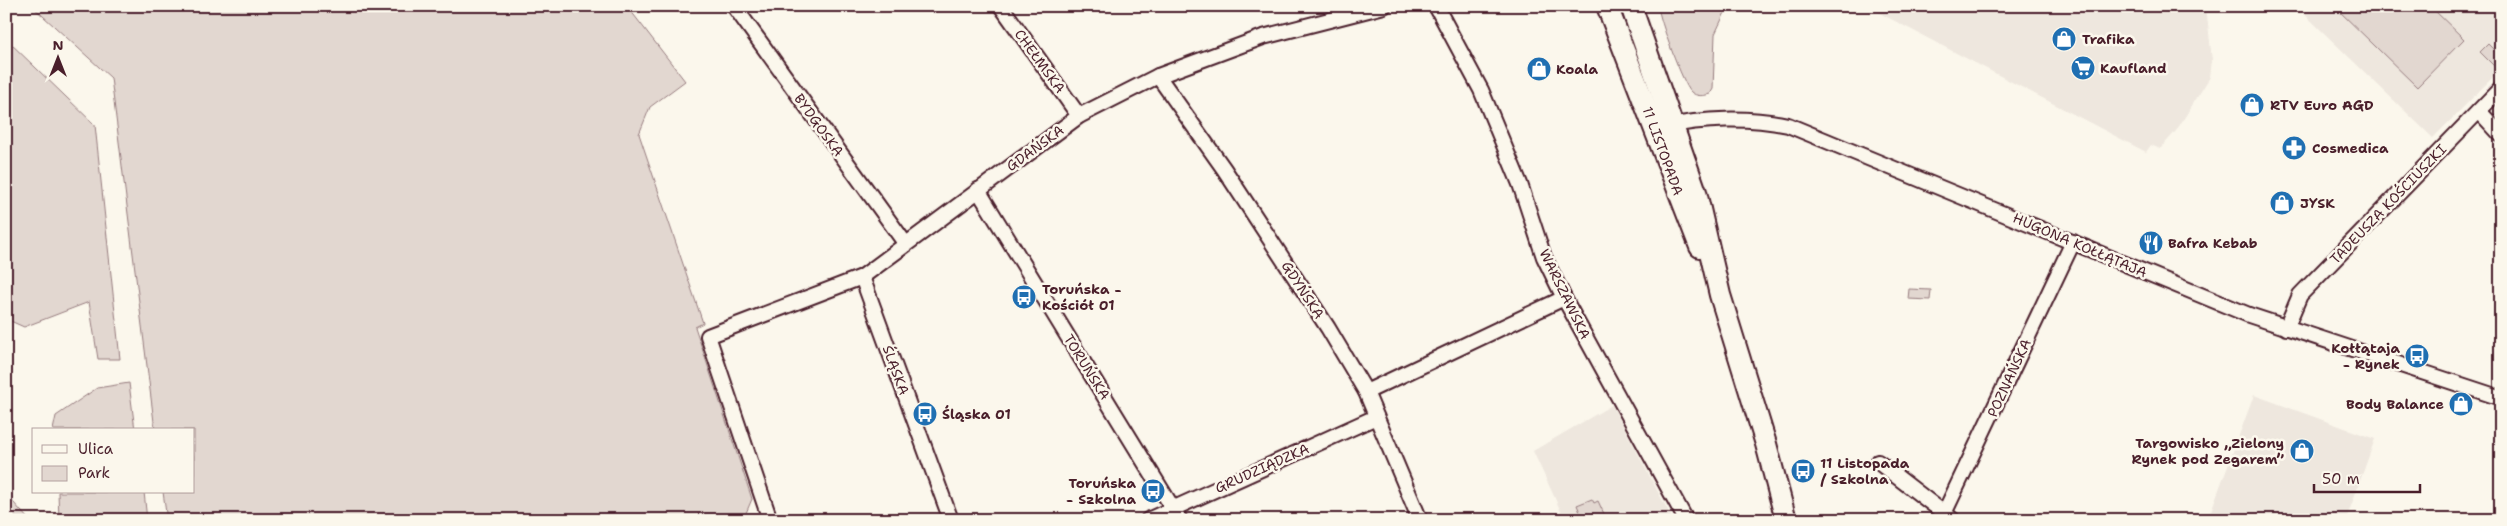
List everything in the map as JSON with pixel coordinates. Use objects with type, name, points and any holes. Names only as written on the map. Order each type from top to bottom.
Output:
[{"type":"street","name":"BYDGOSKA","points":[[734,6],[905,244]]},
{"type":"street","name":"CHEŁMSKA","points":[[1001,6],[1079,116]]},
{"type":"street","name":"GDAŃSKA","points":[[770,520],[708,336],[862,277],[1079,116],[1158,76],[1263,37],[1384,6]]},
{"type":"street","name":"WARSZAWSKA","points":[[1436,6],[1488,104],[1520,184],[1544,257],[1564,298],[1686,520]]},
{"type":"street","name":"11 LISTOPADA","points":[[1607,6],[1664,127],[1702,214],[1720,295],[1766,444],[1786,520]]},
{"type":"street","name":"11 LISTOPADA","points":[[1631,6],[1664,127]]},
{"type":"street","name":"GDYŃSKA","points":[[1158,76],[1224,168],[1318,312],[1366,392],[1420,520]]},
{"type":"street","name":"TADEUSZA KOŚCIUSZKI","points":[[2286,328],[2300,295],[2501,88]]},
{"type":"street","points":[[2479,111],[2501,135]]},
{"type":"street","name":"HUGONA KOŁŁĄTAJA","points":[[1664,127],[1735,120],[1762,120],[1788,125],[2286,328],[2501,398]]},
{"type":"street","name":"TORUŃSKA","points":[[978,190],[1177,514]]},
{"type":"street","name":"POZNAŃSKA","points":[[1946,518],[2073,242]]},
{"type":"street","name":"ŚLĄSKA","points":[[862,277],[952,520]]},
{"type":"street","points":[[1366,392],[1564,298]]},
{"type":"street","name":"GRUDZIĄDZKA","points":[[1148,520],[1177,514],[1376,417]]},
{"type":"street","points":[[1878,462],[1946,518]]},
{"type":"shaded area","name":"Kaufland","points":[[1866,6],[2206,6],[2212,60],[2210,77],[2176,131],[2160,149],[2151,145],[2146,152]]},
{"type":"shaded area","points":[[2296,6],[2501,6],[2501,69],[2433,138]]},
{"type":"shaded area","name":"Targowisko „Zielony Rynek pod Zegarem”","points":[[2254,395],[2375,439],[2346,520],[2208,519]]},
{"type":"shaded area","points":[[1612,405],[1673,520],[1565,520],[1533,451]]},
{"type":"green space","points":[[32,6],[627,6],[685,81],[650,107],[639,134],[703,323],[695,327],[752,499],[743,520],[167,520],[163,494],[195,494],[195,428],[155,428],[111,78]]},
{"type":"green space","points":[[1658,6],[1728,6],[1715,34],[1713,89],[1710,94],[1696,95],[1687,87],[1662,24]]},
{"type":"green space","points":[[2334,6],[2430,6],[2464,39],[2417,87]]},
{"type":"green space","points":[[6,39],[95,125],[120,359],[98,359],[89,302],[24,327],[6,319]]},
{"type":"green space","points":[[2488,44],[2501,57],[2494,66],[2480,52]]},
{"type":"green space","points":[[1909,289],[1931,290],[1930,300],[1908,299]]},
{"type":"green space","points":[[129,383],[135,428],[53,428],[56,416],[97,388]]},
{"type":"green space","points":[[6,494],[29,520],[6,520]]},
{"type":"green space","points":[[58,494],[144,494],[147,520],[59,520]]},
{"type":"green space","points":[[1592,499],[1594,503],[1598,501],[1606,518],[1575,520],[1582,517],[1577,505]]},
{"type":"place","name":"Trafika","points":[[2064,39]]},
{"type":"place","name":"Kaufland","points":[[2083,68]]},
{"type":"place","name":"Koala","points":[[1539,69]]},
{"type":"place","name":"RTV Euro AGD","points":[[2252,105]]},
{"type":"place","name":"Cosmedica","points":[[2294,148]]},
{"type":"place","name":"JYSK","points":[[2282,203]]},
{"type":"place","name":"Bafra Kebab","points":[[2151,243]]},
{"type":"place","name":"Toruńska - Kościół 01","points":[[1024,297]]},
{"type":"place","name":"Kołłątaja - Rynek","points":[[2417,356]]},
{"type":"place","name":"Body Balance","points":[[2461,404]]},
{"type":"place","name":"Śląska 01","points":[[925,414]]},
{"type":"place","name":"Targowisko „Zielony Rynek pod Zegarem”","points":[[2302,451]]},
{"type":"place","name":"11 Listopada / Szkolna","points":[[1803,471]]},
{"type":"place","name":"Toruńska - Szkolna","points":[[1153,491]]}]
